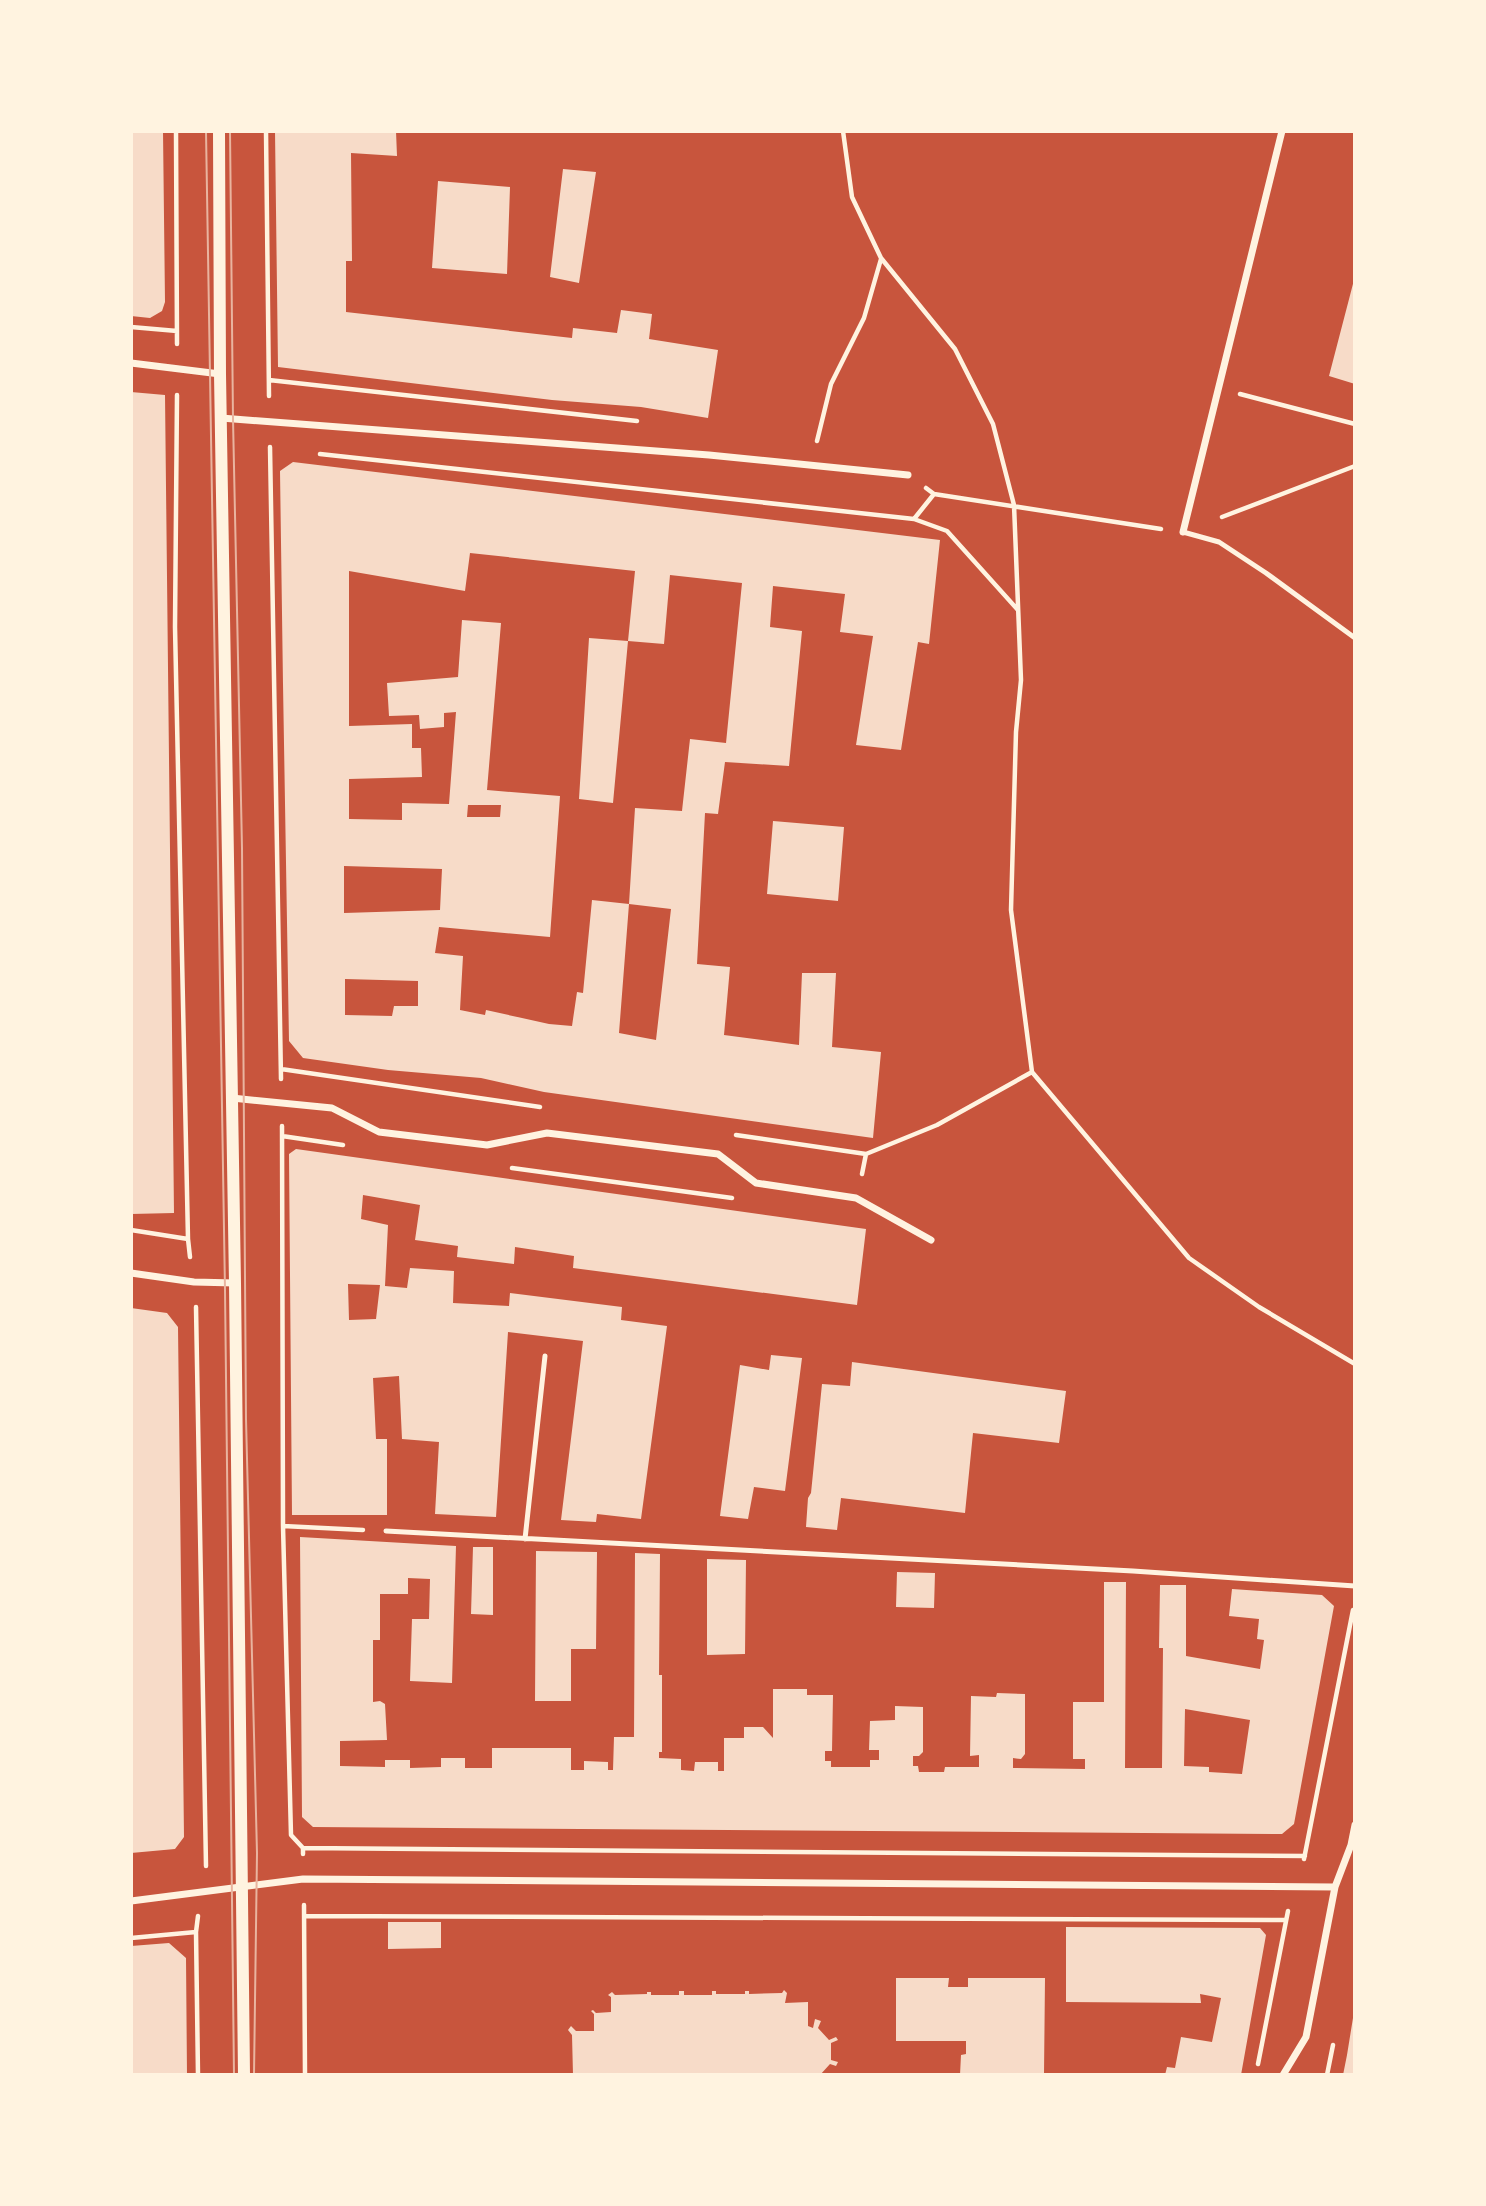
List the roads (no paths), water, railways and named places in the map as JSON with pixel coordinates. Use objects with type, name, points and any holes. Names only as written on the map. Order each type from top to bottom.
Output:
[{"type":"street","points":[[219,131],[220,374],[235,1283],[244,2075]]},
{"type":"street","points":[[1183,532],[1282,131]]},
{"type":"street","points":[[131,363],[220,374]]},
{"type":"street","points":[[221,418],[709,455],[908,475]]},
{"type":"street","points":[[231,1097],[332,1108],[379,1132],[487,1145],[547,1133],[718,1154],[756,1183],[856,1198],[931,1240]]},
{"type":"street","points":[[131,1273],[194,1282],[235,1283]]},
{"type":"street","points":[[1283,2075],[1306,2037],[1335,1887],[1351,1845],[1355,1825]]},
{"type":"street","points":[[131,1900],[317,1880],[1335,1887]]},
{"type":"lane","points":[[1183,532],[1219,542],[1355,638]]},
{"type":"lane","points":[[525,1539],[545,1356]]},
{"type":"lane","points":[[386,1531],[1119,1570],[1355,1586]]},
{"type":"tram line","points":[[206,131],[225,1290],[234,2075]]},
{"type":"tram line","points":[[230,131],[242,848],[246,1419],[257,1853],[254,2075]]}]
